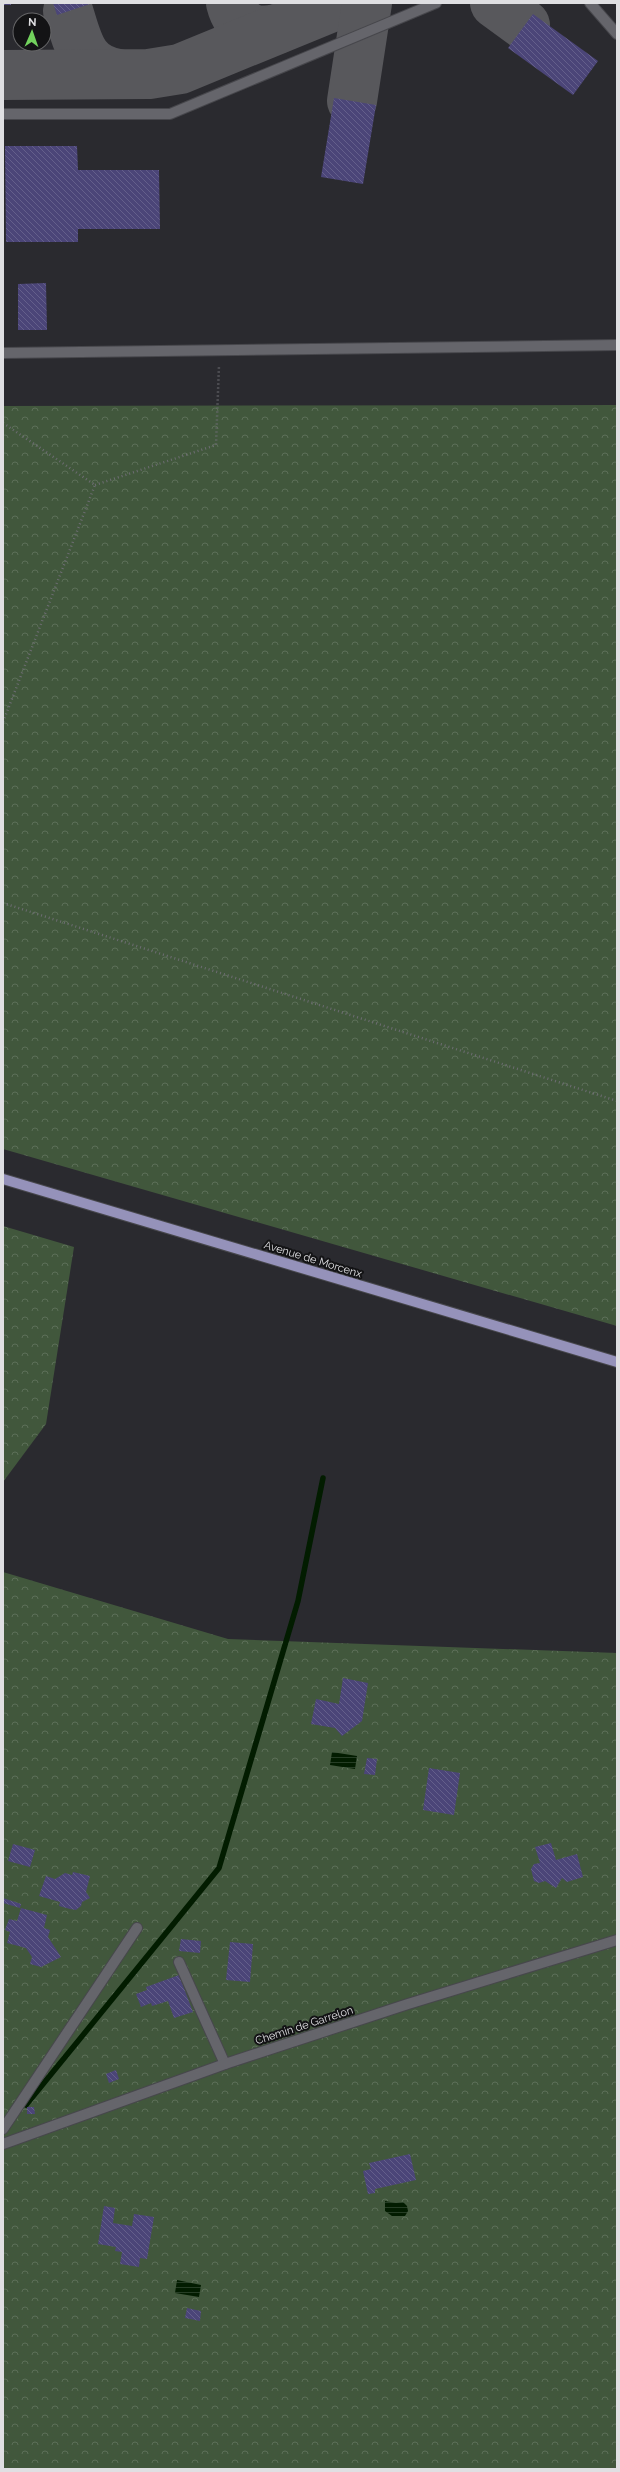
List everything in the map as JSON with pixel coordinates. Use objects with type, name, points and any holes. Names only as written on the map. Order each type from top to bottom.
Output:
[{"type":"main road","name":"Avenue de Morcenx","points":[[3,1179],[617,1362]]},
{"type":"street","points":[[3,114],[170,114],[436,3]]},
{"type":"street","points":[[590,3],[617,34]]},
{"type":"street","points":[[3,353],[617,345]]},
{"type":"street","points":[[3,2129],[137,1928]]},
{"type":"street","name":"Chemin de Garrelon","points":[[3,2144],[225,2064],[408,2004],[617,1940]]},
{"type":"street","points":[[179,1962],[225,2064]]},
{"type":"path","points":[[95,485],[216,445],[220,350]]},
{"type":"path","points":[[3,423],[95,485]]},
{"type":"path","points":[[3,722],[95,485]]},
{"type":"path","points":[[3,902],[617,1101]]},
{"type":"green space","points":[[617,405],[617,1326],[3,1149],[3,406]]},
{"type":"green space","points":[[3,1226],[74,1247],[46,1424],[3,1482]]},
{"type":"green space","points":[[3,1572],[228,1639],[617,1653],[617,2469],[3,2469]]},
{"type":"shaded area","points":[[332,1752],[357,1756],[355,1769],[330,1765]]},
{"type":"shaded area","points":[[385,2201],[396,2203],[403,2202],[407,2206],[408,2211],[405,2216],[392,2216],[385,2211]]},
{"type":"shaded area","points":[[177,2280],[201,2285],[199,2297],[175,2293]]},
{"type":"building","points":[[3,3],[11,3],[11,5],[3,5]]},
{"type":"building","points":[[53,3],[93,3],[57,15]]},
{"type":"building","points":[[533,14],[598,61],[573,95],[508,48]]},
{"type":"building","points":[[334,98],[376,105],[363,184],[321,177]]},
{"type":"building","points":[[5,146],[77,146],[78,170],[159,170],[160,229],[78,229],[78,242],[6,242]]},
{"type":"building","points":[[46,283],[47,330],[18,330],[18,284]]},
{"type":"building","points":[[343,1678],[368,1683],[362,1721],[342,1736],[335,1728],[311,1724],[316,1699],[339,1704]]},
{"type":"building","points":[[367,1758],[377,1759],[375,1775],[364,1774]]},
{"type":"building","points":[[429,1768],[460,1773],[454,1815],[423,1810]]},
{"type":"building","points":[[551,1843],[556,1860],[577,1854],[583,1877],[567,1882],[562,1878],[556,1888],[545,1881],[539,1883],[534,1881],[531,1869],[534,1864],[540,1863],[535,1847]]},
{"type":"building","points":[[13,1844],[35,1850],[30,1867],[8,1861]]},
{"type":"building","points":[[73,1872],[90,1876],[86,1892],[90,1898],[82,1902],[81,1906],[76,1910],[59,1906],[60,1902],[39,1896],[46,1876],[55,1879],[65,1873],[72,1875]]},
{"type":"building","points":[[3,1898],[21,1904],[20,1908],[3,1903]]},
{"type":"building","points":[[21,1908],[47,1915],[44,1928],[50,1930],[48,1937],[61,1957],[41,1967],[30,1964],[32,1957],[26,1948],[7,1943],[10,1932],[5,1930],[9,1919],[17,1921]]},
{"type":"building","points":[[181,1939],[201,1941],[200,1953],[179,1951]]},
{"type":"building","points":[[230,1942],[253,1944],[250,1982],[226,1980]]},
{"type":"building","points":[[179,1975],[193,2012],[174,2018],[168,2001],[152,2006],[151,2003],[141,2007],[136,1994],[147,1990],[146,1987]]},
{"type":"building","points":[[116,2070],[119,2079],[109,2083],[106,2074]]},
{"type":"building","points":[[27,2107],[34,2107],[35,2114],[27,2114]]},
{"type":"building","points":[[410,2154],[416,2180],[375,2189],[375,2193],[368,2194],[363,2171],[371,2169],[369,2163]]},
{"type":"building","points":[[104,2206],[115,2208],[113,2223],[132,2226],[134,2214],[154,2217],[147,2259],[140,2258],[139,2267],[120,2264],[122,2252],[115,2251],[116,2247],[98,2244]]},
{"type":"building","points":[[187,2308],[201,2311],[200,2321],[185,2318]]},
{"type":"waterway","points":[[26,2105],[219,1868],[298,1601],[323,1478]]},
{"type":"taxiway","points":[[231,3],[237,18],[248,27],[261,30],[277,29]]},
{"type":"taxiway","points":[[3,75],[149,74],[180,69],[341,3]]},
{"type":"taxiway","points":[[352,101],[367,3]]},
{"type":"taxiway","points":[[495,3],[525,25]]},
{"type":"taxiway","points":[[68,11],[78,43],[89,60],[96,66],[106,71],[118,74]]}]
